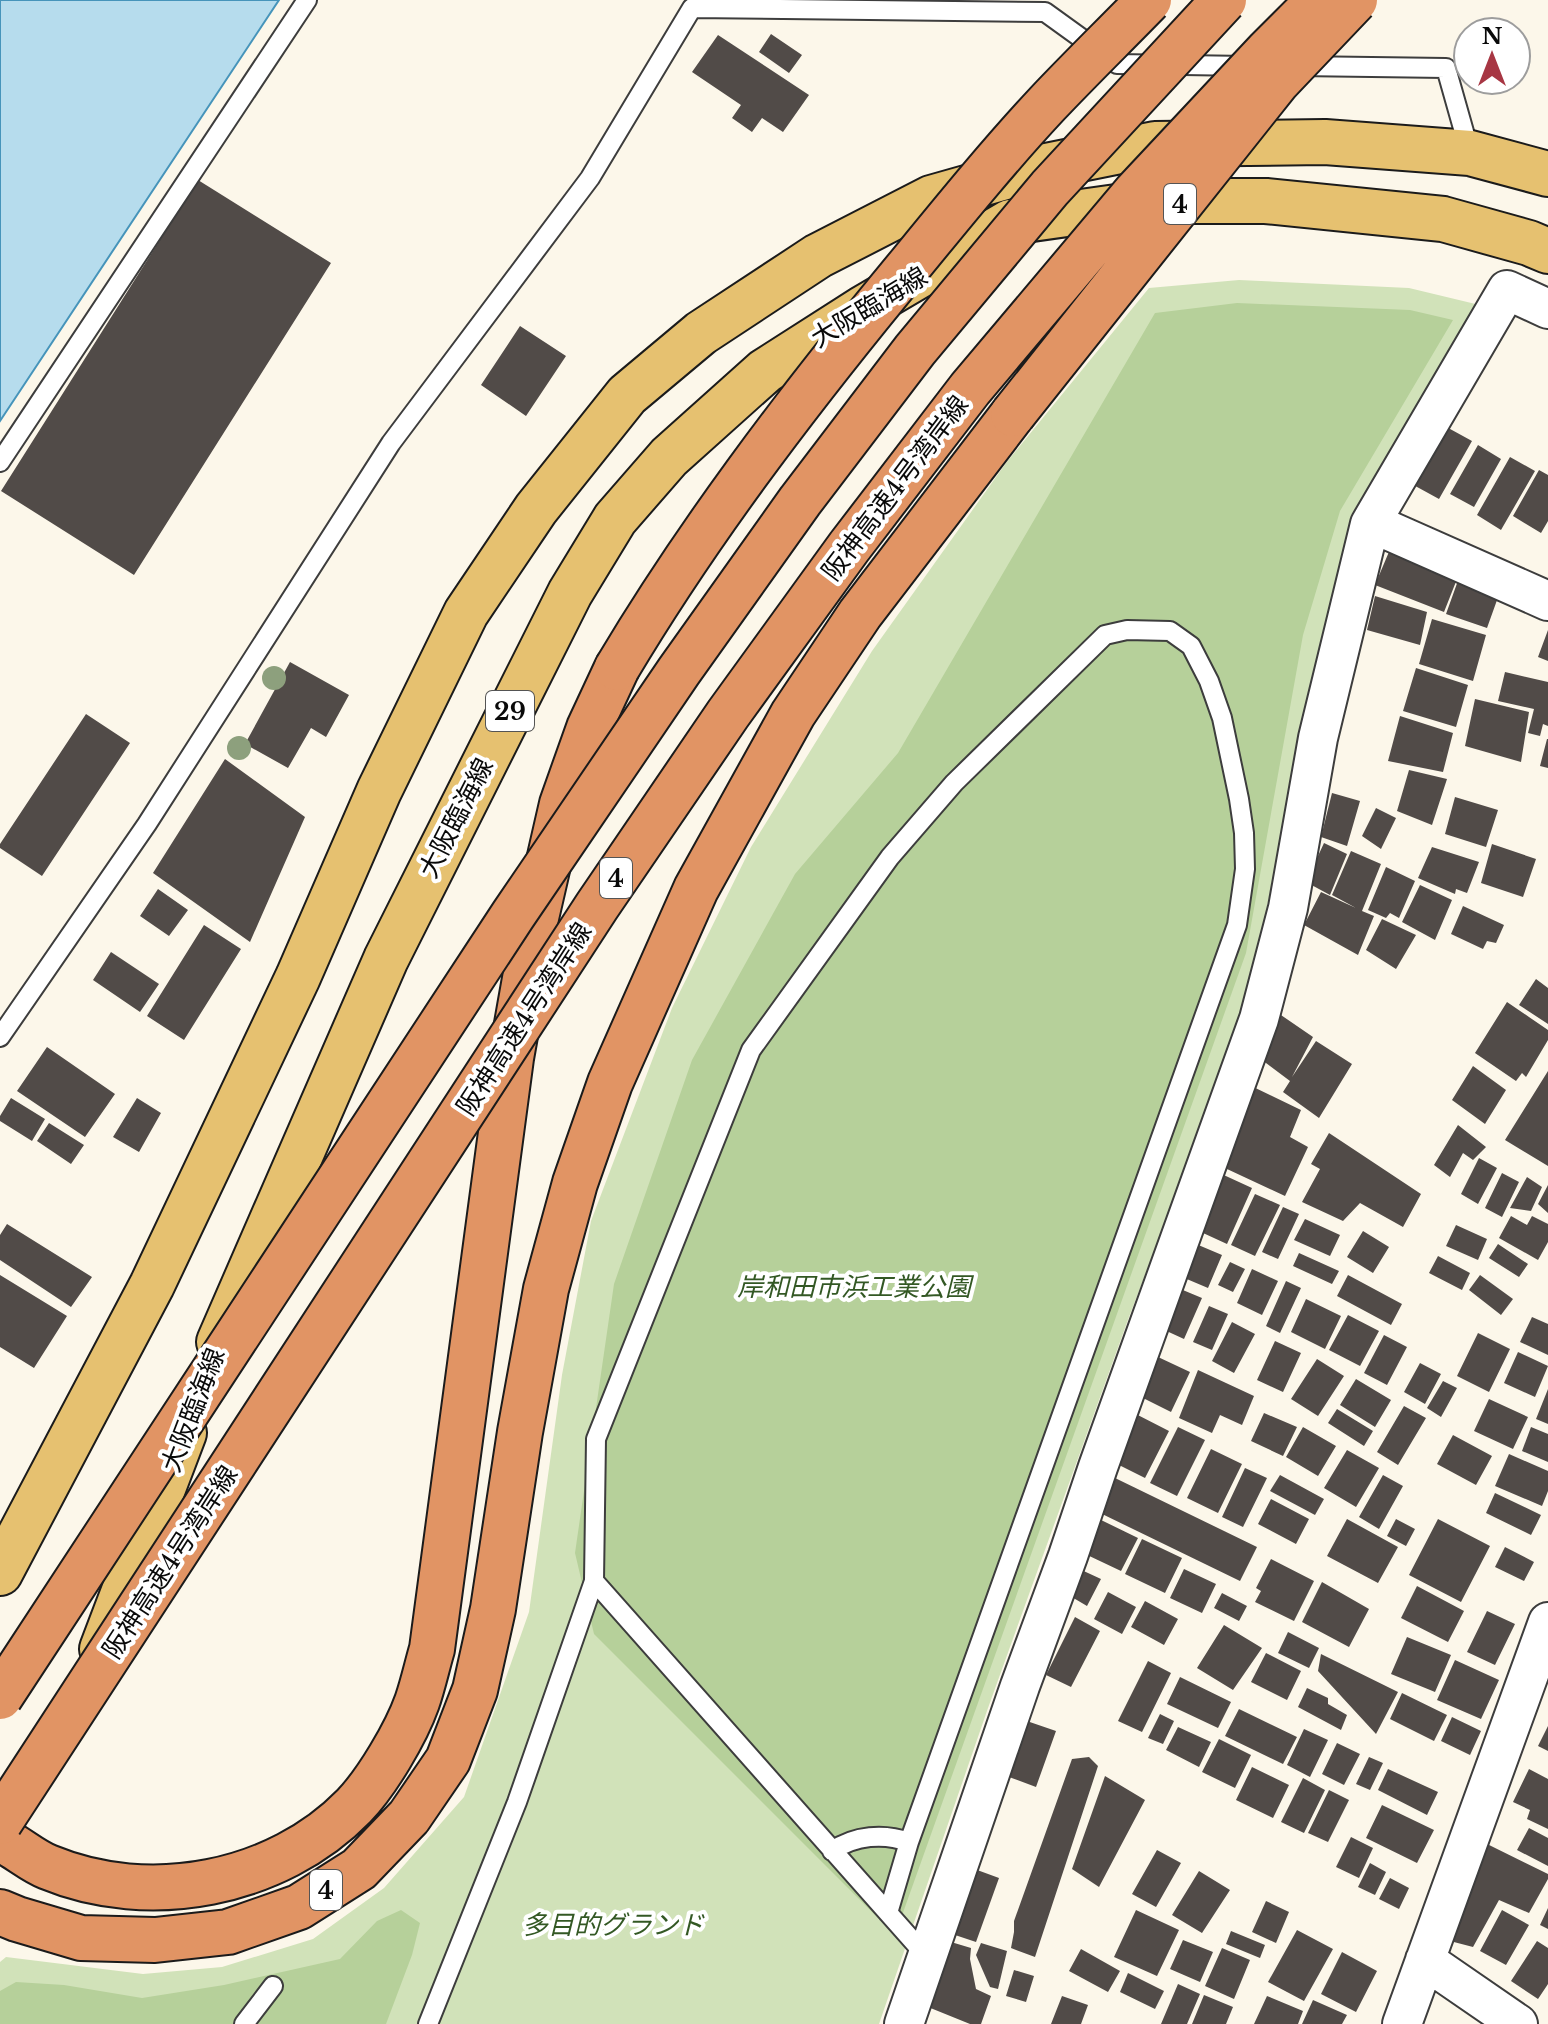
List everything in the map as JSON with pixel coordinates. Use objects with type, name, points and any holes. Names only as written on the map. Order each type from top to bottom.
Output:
[{"type":"highway","name":"4","points":[[4,1843],[46,1867],[92,1881],[147,1888],[204,1884],[263,1867],[313,1840],[355,1805],[390,1757],[417,1703],[432,1649],[508,1073],[535,922],[562,804],[589,728],[617,668],[658,599],[821,374],[938,230],[1046,105],[1149,0]]},
{"type":"highway","points":[[0,1697],[513,915],[679,671],[800,501],[915,350],[1050,188],[1224,0]]},
{"type":"highway","name":"阪神高速4号湾岸線","points":[[4,1843],[597,906],[728,714],[849,547],[970,389],[1136,192],[1319,0]]},
{"type":"highway","name":"4","points":[[0,1912],[81,1938],[155,1940],[228,1932],[299,1907],[359,1869],[409,1817],[448,1760],[475,1690],[493,1609],[546,1289],[575,1183],[610,1083],[703,876],[793,714],[860,614],[1013,414],[1277,82],[1355,0]]},
{"type":"main road","points":[[0,1573],[152,1285],[298,977],[379,791],[466,613],[536,509],[627,395],[701,333],[818,256],[931,198],[1041,167],[1155,144],[1325,142],[1470,153],[1548,174]]},
{"type":"main road","name":"大阪臨海線","points":[[4,1843],[78,1711],[224,1329],[386,959],[570,593],[615,519],[669,457],[765,371],[862,309],[1010,222],[1159,201],[1266,201],[1443,219],[1548,251]]},
{"type":"street","points":[[904,2024],[1108,1439],[1259,1019],[1288,908],[1318,738],[1370,524],[1507,290],[1548,309]]},
{"type":"street","points":[[1383,528],[1548,601]]},
{"type":"street","points":[[1402,2024],[1548,1622]]},
{"type":"street","points":[[1425,1960],[1518,2024]]},
{"type":"lane","points":[[0,462],[307,0]]},
{"type":"lane","points":[[0,1037],[147,824],[391,443],[590,178],[695,4],[1045,12],[1117,64],[1446,68],[1470,153]]},
{"type":"lane","points":[[428,2024],[517,1802],[594,1581],[596,1439],[751,1050],[890,857],[954,783],[1105,635],[1127,630],[1170,631],[1191,646],[1209,681],[1222,718],[1244,833],[1245,869],[1237,925],[909,1842],[888,1913]]},
{"type":"lane","points":[[594,1581],[928,1958]]},
{"type":"lane","points":[[832,1851],[856,1838],[909,1842]]},
{"type":"lane","points":[[244,2024],[273,1986]]},
{"type":"green space","name":"岸和田市浜工業公園","points":[[1239,280],[1409,288],[1488,307],[1357,519],[1322,636],[1257,956],[1229,1055],[1129,1317],[988,1708],[879,2024],[0,2024],[0,1962],[6,1957],[143,1974],[222,1967],[313,1939],[384,1888],[464,1797],[529,1612],[562,1375],[591,1221],[672,1008],[751,847],[872,651],[1006,463],[1149,288]]},
{"type":"green space","name":"岸和田市浜工業公園","points":[[1237,303],[1410,310],[1453,320],[1340,511],[1303,635],[1246,953],[895,1935],[594,1634],[575,1553],[614,1284],[692,1060],[795,874],[898,753],[1155,313]]},
{"type":"green space","points":[[401,1910],[420,1923],[412,1955],[386,2024],[0,2024],[0,1991],[16,1982],[64,1985],[142,1998],[224,1985],[340,1959],[377,1921]]},
{"type":"water","points":[[0,0],[279,0],[0,421]]},
{"type":"building","points":[[771,34],[802,55],[789,73],[759,52]]},
{"type":"building","points":[[718,35],[809,95],[783,132],[762,118],[752,132],[732,118],[741,105],[692,72]]},
{"type":"building","points":[[198,180],[331,263],[134,575],[1,491]]},
{"type":"building","points":[[520,326],[566,356],[526,416],[481,385]]},
{"type":"building","points":[[1441,424],[1472,441],[1439,499],[1408,482]]},
{"type":"building","points":[[1478,445],[1501,459],[1474,507],[1450,494]]},
{"type":"building","points":[[1510,457],[1535,471],[1501,530],[1477,515]]},
{"type":"building","points":[[1539,470],[1548,475],[1548,521],[1541,533],[1513,516]]},
{"type":"building","points":[[1391,547],[1459,574],[1444,612],[1375,585]]},
{"type":"building","points":[[1460,575],[1501,589],[1487,628],[1446,614]]},
{"type":"building","points":[[1375,596],[1427,612],[1420,645],[1367,630]]},
{"type":"building","points":[[1432,619],[1486,635],[1473,681],[1419,664]]},
{"type":"building","points":[[1548,630],[1548,661],[1538,657]]},
{"type":"building","points":[[290,662],[349,695],[326,737],[311,728],[288,768],[245,744]]},
{"type":"building","points":[[1416,668],[1468,685],[1456,727],[1403,711]]},
{"type":"building","points":[[1505,672],[1548,682],[1548,726],[1543,724],[1540,736],[1528,733],[1534,709],[1498,701]]},
{"type":"building","points":[[1475,699],[1529,712],[1521,762],[1465,746]]},
{"type":"building","points":[[86,714],[130,743],[42,876],[0,848],[0,844]]},
{"type":"building","points":[[1400,716],[1453,733],[1443,772],[1388,761]]},
{"type":"building","points":[[1548,739],[1548,768],[1540,766]]},
{"type":"building","points":[[225,759],[305,817],[250,942],[153,873]]},
{"type":"building","points":[[1409,770],[1447,779],[1432,825],[1397,811]]},
{"type":"building","points":[[1332,793],[1360,801],[1347,846],[1321,837]]},
{"type":"building","points":[[1455,797],[1498,810],[1486,847],[1445,834]]},
{"type":"building","points":[[1376,808],[1396,818],[1381,849],[1362,836]]},
{"type":"building","points":[[1324,843],[1347,854],[1330,895],[1306,882]]},
{"type":"building","points":[[1492,844],[1536,859],[1523,897],[1481,883]]},
{"type":"building","points":[[1432,847],[1479,862],[1467,893],[1456,889],[1455,894],[1418,878]]},
{"type":"building","points":[[1351,851],[1381,864],[1362,911],[1374,916],[1358,955],[1304,925],[1321,892],[1356,908],[1332,895]]},
{"type":"building","points":[[1386,867],[1415,881],[1399,918],[1390,913],[1386,918],[1368,910]]},
{"type":"building","points":[[1420,885],[1452,900],[1435,940],[1402,922]]},
{"type":"building","points":[[158,889],[188,910],[169,936],[140,916]]},
{"type":"building","points":[[1463,906],[1504,925],[1496,943],[1487,941],[1483,949],[1451,934]]},
{"type":"building","points":[[1382,919],[1416,935],[1396,969],[1366,950]]},
{"type":"building","points":[[204,925],[241,949],[184,1040],[147,1016]]},
{"type":"building","points":[[111,952],[159,984],[140,1012],[93,980]]},
{"type":"building","points":[[1536,979],[1548,988],[1548,1024],[1519,1005]]},
{"type":"building","points":[[1507,1002],[1548,1030],[1548,1040],[1526,1077],[1522,1073],[1516,1081],[1475,1053]]},
{"type":"building","points":[[1278,1013],[1313,1037],[1292,1077],[1316,1041],[1352,1064],[1319,1118],[1283,1092],[1290,1081],[1254,1054]]},
{"type":"building","points":[[47,1047],[115,1094],[85,1137],[17,1091]]},
{"type":"building","points":[[1473,1066],[1506,1090],[1485,1124],[1452,1100]]},
{"type":"building","points":[[1548,1071],[1548,1166],[1505,1140]]},
{"type":"building","points":[[1243,1082],[1301,1110],[1290,1137],[1308,1147],[1285,1196],[1212,1162]]},
{"type":"building","points":[[11,1098],[45,1119],[32,1141],[0,1121]]},
{"type":"building","points":[[137,1098],[161,1113],[139,1152],[113,1137]]},
{"type":"building","points":[[49,1123],[84,1145],[71,1164],[37,1141]]},
{"type":"building","points":[[1458,1125],[1486,1147],[1473,1160],[1463,1153],[1450,1177],[1434,1165]]},
{"type":"building","points":[[1329,1133],[1421,1194],[1403,1227],[1360,1203],[1343,1221],[1302,1202],[1320,1169],[1311,1164]]},
{"type":"building","points":[[1479,1158],[1497,1168],[1478,1204],[1461,1194]]},
{"type":"building","points":[[1215,1171],[1252,1188],[1227,1244],[1190,1227]]},
{"type":"building","points":[[1502,1173],[1519,1182],[1502,1217],[1485,1208]]},
{"type":"building","points":[[1527,1177],[1542,1187],[1531,1211],[1510,1208]]},
{"type":"building","points":[[1548,1185],[1548,1213],[1538,1204]]},
{"type":"building","points":[[1255,1194],[1280,1205],[1255,1256],[1231,1245]]},
{"type":"building","points":[[1283,1207],[1299,1214],[1278,1259],[1262,1252]]},
{"type":"building","points":[[1511,1216],[1527,1225],[1532,1216],[1548,1224],[1548,1242],[1538,1260],[1499,1238]]},
{"type":"building","points":[[1305,1219],[1340,1235],[1330,1256],[1294,1240]]},
{"type":"building","points":[[7,1224],[92,1277],[71,1307],[0,1260],[0,1235]]},
{"type":"building","points":[[1456,1225],[1487,1239],[1478,1260],[1446,1246]]},
{"type":"building","points":[[1363,1231],[1389,1247],[1373,1273],[1347,1257]]},
{"type":"building","points":[[1196,1244],[1222,1255],[1208,1288],[1182,1277]]},
{"type":"building","points":[[1498,1244],[1528,1264],[1519,1277],[1489,1258]]},
{"type":"building","points":[[1299,1253],[1339,1271],[1332,1284],[1293,1266]]},
{"type":"building","points":[[1438,1256],[1470,1273],[1462,1290],[1429,1273]]},
{"type":"building","points":[[1230,1262],[1245,1269],[1233,1292],[1218,1285]]},
{"type":"building","points":[[1252,1269],[1278,1281],[1262,1315],[1237,1303]]},
{"type":"building","points":[[0,1275],[67,1316],[34,1368],[0,1347]]},
{"type":"building","points":[[1348,1275],[1402,1304],[1391,1325],[1337,1296]]},
{"type":"building","points":[[1480,1275],[1513,1299],[1501,1315],[1469,1290]]},
{"type":"building","points":[[1286,1281],[1301,1288],[1280,1333],[1266,1326]]},
{"type":"building","points":[[1178,1288],[1202,1298],[1184,1339],[1160,1328]]},
{"type":"building","points":[[1306,1299],[1341,1316],[1325,1349],[1291,1332]]},
{"type":"building","points":[[1209,1306],[1228,1314],[1212,1350],[1193,1342]]},
{"type":"building","points":[[1348,1315],[1379,1331],[1360,1366],[1329,1350]]},
{"type":"building","points":[[1532,1317],[1548,1324],[1548,1355],[1520,1342]]},
{"type":"building","points":[[1232,1322],[1255,1334],[1234,1373],[1212,1361]]},
{"type":"building","points":[[1478,1333],[1510,1349],[1489,1392],[1457,1376]]},
{"type":"building","points":[[1384,1335],[1407,1347],[1387,1385],[1364,1373]]},
{"type":"building","points":[[1275,1341],[1301,1353],[1283,1392],[1257,1380]]},
{"type":"building","points":[[1518,1352],[1548,1366],[1535,1397],[1504,1383]]},
{"type":"building","points":[[1158,1357],[1190,1372],[1171,1412],[1139,1396]]},
{"type":"building","points":[[1317,1359],[1344,1376],[1318,1416],[1291,1399]]},
{"type":"building","points":[[1420,1363],[1441,1374],[1425,1404],[1404,1392]]},
{"type":"building","points":[[1198,1370],[1254,1396],[1242,1425],[1220,1415],[1212,1433],[1179,1418]]},
{"type":"building","points":[[1356,1379],[1391,1400],[1375,1427],[1340,1405]]},
{"type":"building","points":[[1443,1381],[1457,1388],[1441,1417],[1427,1408]]},
{"type":"building","points":[[1548,1389],[1548,1424],[1536,1419]]},
{"type":"building","points":[[1489,1399],[1528,1417],[1513,1449],[1474,1431]]},
{"type":"building","points":[[1404,1406],[1426,1418],[1398,1465],[1377,1452]]},
{"type":"building","points":[[1337,1409],[1373,1431],[1364,1446],[1328,1423]]},
{"type":"building","points":[[1128,1410],[1169,1431],[1145,1478],[1105,1458]]},
{"type":"building","points":[[1264,1413],[1297,1427],[1283,1456],[1251,1441]]},
{"type":"building","points":[[1178,1427],[1205,1440],[1177,1496],[1150,1483]]},
{"type":"building","points":[[1303,1427],[1336,1446],[1318,1476],[1286,1457]]},
{"type":"building","points":[[1531,1427],[1548,1434],[1548,1462],[1522,1451]]},
{"type":"building","points":[[1453,1435],[1492,1456],[1476,1485],[1437,1464]]},
{"type":"building","points":[[1211,1449],[1242,1464],[1218,1513],[1187,1498]]},
{"type":"building","points":[[1347,1450],[1379,1468],[1356,1507],[1324,1488]]},
{"type":"building","points":[[1509,1454],[1548,1471],[1548,1491],[1542,1506],[1495,1486]]},
{"type":"building","points":[[1245,1468],[1267,1478],[1243,1527],[1222,1517]]},
{"type":"building","points":[[1280,1475],[1324,1499],[1315,1515],[1270,1491]]},
{"type":"building","points":[[1383,1475],[1403,1486],[1379,1529],[1359,1517]]},
{"type":"building","points":[[1115,1478],[1257,1547],[1240,1581],[1098,1512]]},
{"type":"building","points":[[1495,1493],[1541,1515],[1531,1535],[1486,1513]]},
{"type":"building","points":[[1271,1499],[1309,1519],[1296,1544],[1258,1524]]},
{"type":"building","points":[[1099,1519],[1138,1538],[1121,1571],[1083,1553]]},
{"type":"building","points":[[1347,1519],[1398,1547],[1378,1583],[1327,1556]]},
{"type":"building","points":[[1396,1519],[1415,1529],[1406,1546],[1387,1536]]},
{"type":"building","points":[[1438,1519],[1490,1546],[1461,1602],[1409,1575]]},
{"type":"building","points":[[1142,1539],[1182,1558],[1165,1593],[1125,1574]]},
{"type":"building","points":[[1505,1547],[1534,1562],[1524,1581],[1495,1567]]},
{"type":"building","points":[[1271,1559],[1314,1581],[1294,1621],[1255,1602],[1261,1591],[1256,1588]]},
{"type":"building","points":[[1075,1567],[1101,1579],[1087,1606],[1065,1593]]},
{"type":"building","points":[[1184,1569],[1216,1584],[1202,1613],[1170,1598]]},
{"type":"building","points":[[1322,1582],[1369,1609],[1349,1647],[1302,1622]]},
{"type":"building","points":[[1417,1586],[1464,1611],[1448,1642],[1401,1618]]},
{"type":"building","points":[[1108,1592],[1136,1607],[1122,1634],[1094,1619]]},
{"type":"building","points":[[1222,1593],[1247,1606],[1239,1621],[1214,1608]]},
{"type":"building","points":[[1145,1601],[1178,1619],[1164,1645],[1131,1627]]},
{"type":"building","points":[[1487,1611],[1515,1624],[1495,1665],[1467,1652]]},
{"type":"building","points":[[1075,1617],[1100,1631],[1071,1687],[1046,1675]]},
{"type":"building","points":[[1224,1625],[1262,1648],[1233,1690],[1197,1668]]},
{"type":"building","points":[[1288,1632],[1319,1648],[1309,1668],[1278,1653]]},
{"type":"building","points":[[1407,1637],[1451,1655],[1435,1692],[1391,1674]]},
{"type":"building","points":[[1266,1653],[1301,1671],[1287,1700],[1251,1682]]},
{"type":"building","points":[[1321,1654],[1398,1692],[1376,1734],[1318,1671]]},
{"type":"building","points":[[1455,1660],[1499,1680],[1481,1719],[1437,1700]]},
{"type":"building","points":[[1148,1661],[1171,1673],[1142,1732],[1118,1721]]},
{"type":"building","points":[[1180,1677],[1231,1702],[1218,1728],[1167,1704]]},
{"type":"building","points":[[1307,1688],[1328,1698],[1328,1704],[1347,1715],[1341,1730],[1298,1707]]},
{"type":"building","points":[[1402,1693],[1447,1715],[1434,1741],[1390,1719]]},
{"type":"building","points":[[1239,1709],[1297,1737],[1283,1764],[1225,1736]]},
{"type":"building","points":[[1160,1714],[1174,1721],[1163,1744],[1148,1738]]},
{"type":"building","points":[[1452,1717],[1481,1731],[1470,1755],[1441,1741]]},
{"type":"building","points":[[1021,1719],[1056,1731],[1036,1787],[1001,1774]]},
{"type":"building","points":[[1548,1726],[1548,1751],[1538,1746]]},
{"type":"building","points":[[1178,1727],[1211,1742],[1199,1767],[1166,1750]]},
{"type":"building","points":[[1304,1729],[1328,1740],[1310,1777],[1287,1765]]},
{"type":"building","points":[[1219,1739],[1251,1755],[1235,1788],[1202,1772]]},
{"type":"building","points":[[1337,1743],[1360,1754],[1344,1785],[1322,1774]]},
{"type":"building","points":[[1089,1757],[1098,1766],[1035,1957],[1011,1948],[1014,1921],[1072,1759]]},
{"type":"building","points":[[1369,1757],[1383,1763],[1370,1790],[1356,1784]]},
{"type":"building","points":[[1252,1767],[1289,1785],[1273,1818],[1236,1800]]},
{"type":"building","points":[[1388,1769],[1438,1792],[1427,1815],[1378,1790]]},
{"type":"building","points":[[1529,1769],[1548,1779],[1548,1829],[1527,1819],[1530,1810],[1513,1802]]},
{"type":"building","points":[[1105,1776],[1145,1800],[1099,1887],[1072,1869]]},
{"type":"building","points":[[1303,1778],[1325,1790],[1304,1833],[1281,1822]]},
{"type":"building","points":[[1329,1790],[1349,1800],[1328,1842],[1308,1833]]},
{"type":"building","points":[[1382,1805],[1434,1830],[1417,1863],[1366,1838]]},
{"type":"building","points":[[1529,1828],[1548,1838],[1548,1866],[1517,1850]]},
{"type":"building","points":[[1351,1837],[1373,1848],[1359,1878],[1336,1867]]},
{"type":"building","points":[[1481,1841],[1548,1874],[1548,1879],[1529,1913],[1499,1900],[1473,1947],[1450,1941]]},
{"type":"building","points":[[1157,1850],[1181,1863],[1156,1907],[1132,1894]]},
{"type":"building","points":[[1370,1863],[1386,1872],[1375,1895],[1358,1887]]},
{"type":"building","points":[[969,1867],[999,1878],[976,1942],[946,1932]]},
{"type":"building","points":[[1199,1871],[1230,1890],[1202,1933],[1172,1915]]},
{"type":"building","points":[[1390,1878],[1409,1888],[1399,1909],[1379,1899]]},
{"type":"building","points":[[1266,1901],[1289,1912],[1276,1943],[1252,1932]]},
{"type":"building","points":[[1548,1908],[1548,1929],[1540,1925]]},
{"type":"building","points":[[1136,1910],[1179,1930],[1157,1976],[1114,1957]]},
{"type":"building","points":[[1502,1910],[1529,1925],[1506,1965],[1480,1951]]},
{"type":"building","points":[[1297,1930],[1333,1949],[1304,2001],[1268,1982]]},
{"type":"building","points":[[1231,1931],[1265,1945],[1260,1958],[1226,1944]]},
{"type":"building","points":[[1183,1940],[1213,1952],[1200,1982],[1170,1969]]},
{"type":"building","points":[[1537,1941],[1548,1948],[1548,1984],[1538,1999],[1511,1981]]},
{"type":"building","points":[[951,1942],[971,1948],[976,1989],[991,1996],[981,2024],[970,2024],[928,2007]]},
{"type":"building","points":[[981,1943],[1007,1951],[998,1989],[990,1987],[976,1955]]},
{"type":"building","points":[[1222,1948],[1250,1960],[1234,1999],[1205,1986]]},
{"type":"building","points":[[1081,1949],[1120,1971],[1108,1992],[1069,1971]]},
{"type":"building","points":[[1342,1952],[1377,1971],[1356,2012],[1321,1994]]},
{"type":"building","points":[[1014,1970],[1034,1976],[1026,2002],[1006,1996]]},
{"type":"building","points":[[1128,1973],[1164,1991],[1155,2009],[1120,1992]]},
{"type":"building","points":[[1178,1984],[1200,1994],[1187,2024],[1161,2024]]},
{"type":"building","points":[[1204,1995],[1233,2007],[1226,2024],[1192,2024]]},
{"type":"building","points":[[1062,1996],[1088,2005],[1081,2024],[1051,2024]]},
{"type":"building","points":[[1267,1996],[1303,2011],[1298,2024],[1254,2024]]},
{"type":"building","points":[[1313,2000],[1347,2015],[1342,2024],[1302,2024]]},
{"type":"park label","name":"多目的グランド","points":[[613,1925]]}]
